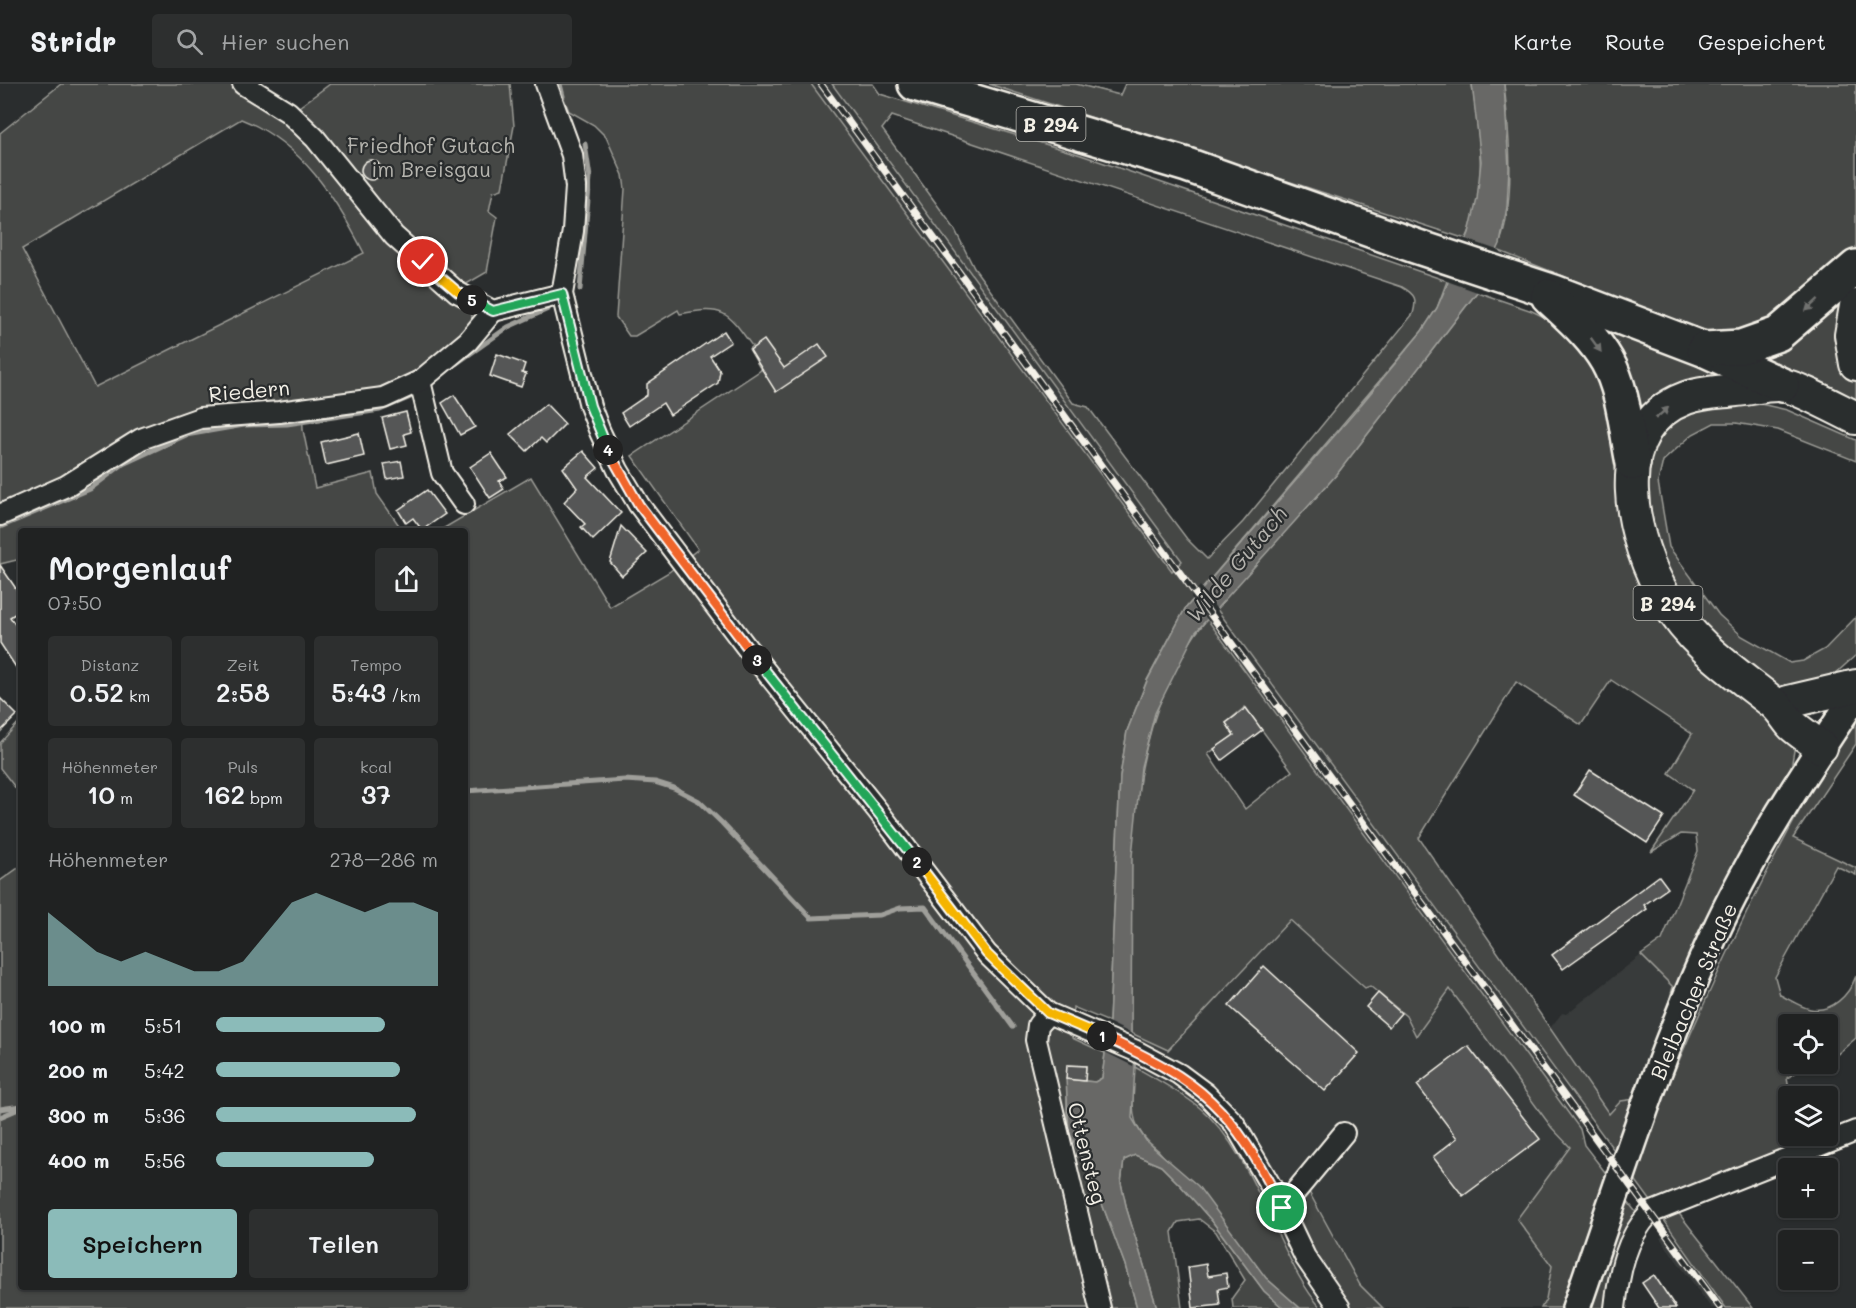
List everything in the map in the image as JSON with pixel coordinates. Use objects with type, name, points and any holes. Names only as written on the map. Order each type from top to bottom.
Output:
[{"type":"highway","name":"B 294","points":[[915,84],[1187,165],[1540,288],[1703,349],[1782,385]]},
{"type":"highway","name":"B 294","points":[[1703,349],[1741,347],[1778,334],[1856,267]]},
{"type":"highway","name":"B 294","points":[[1540,288],[1590,338],[1608,362],[1622,405],[1634,463]]},
{"type":"main road","points":[[1856,306],[1851,335],[1856,364]]},
{"type":"main road","name":"B 294","points":[[1827,738],[1781,702],[1733,674],[1708,652],[1666,599],[1647,559],[1637,528],[1632,495],[1634,463],[1648,427],[1660,412],[1673,404],[1700,394],[1782,385],[1856,418]]},
{"type":"main road","points":[[1781,702],[1856,686]]},
{"type":"main road","name":"Bleibacher Straße","points":[[1576,1308],[1654,1080],[1699,968],[1736,891],[1784,805],[1856,695]]},
{"type":"street","points":[[243,84],[288,112],[315,138],[349,182],[402,243],[458,292],[493,311],[562,294]]},
{"type":"street","points":[[546,84],[572,155],[576,187],[573,231],[562,294],[597,423],[618,471],[639,505],[987,954],[1048,1013],[1136,1051],[1179,1074],[1223,1111],[1243,1134],[1305,1257],[1340,1308]]},
{"type":"street","name":"Riedern","points":[[0,515],[66,486],[141,439],[200,418],[279,412],[383,398],[420,381],[468,342],[493,311]]},
{"type":"street","points":[[420,381],[442,473],[464,504]]},
{"type":"street","name":"Ottensteg","points":[[1048,1013],[1038,1025],[1036,1040],[1100,1308]]},
{"type":"street","points":[[1615,1308],[1618,1283],[1629,1243],[1638,1226],[1650,1213],[1856,1131]]},
{"type":"street","points":[[1282,1208],[1344,1133]]},
{"type":"shaded area","points":[[811,84],[832,84],[1182,561],[1172,571]]},
{"type":"shaded area","points":[[1249,653],[1590,1119],[1580,1129],[1238,661]]},
{"type":"shaded area","points":[[1290,920],[1365,988],[1370,986],[1406,1016],[1416,1036],[1450,988],[1552,1128],[1570,1147],[1517,1219],[1552,1266],[1546,1299],[1541,1308],[1383,1308],[1360,1285],[1309,1192],[1325,1273],[1351,1308],[1321,1308],[1294,1267],[1257,1190],[1230,1142],[1217,1125],[1178,1092],[1133,1066],[1139,1038],[1168,1050]]},
{"type":"shaded area","points":[[1641,955],[1673,987],[1662,1026],[1635,1099],[1609,1114],[1550,1028],[1562,1013],[1566,1014]]},
{"type":"shaded area","points":[[1670,1232],[1726,1308],[1711,1308],[1660,1238]]},
{"type":"green space","name":"Friedhof Gutach im Breisgau","points":[[61,84],[257,84],[299,107],[330,84],[510,84],[514,126],[502,189],[493,192],[489,211],[497,217],[487,272],[461,287],[472,315],[471,326],[435,360],[408,377],[379,388],[302,401],[303,430],[315,488],[373,473],[377,494],[401,528],[18,528],[18,560],[0,564],[0,133]],"holes":[[[241,119],[282,142],[299,157],[329,192],[364,253],[95,387],[22,249]]]},
{"type":"green space","points":[[558,84],[811,84],[1172,571],[1182,561],[832,84],[873,84],[880,94],[1081,155],[1447,281],[1437,308],[1422,331],[1185,609],[1147,680],[1127,731],[1120,777],[1109,1022],[1073,1007],[1072,1038],[1105,1053],[1102,1078],[1095,1082],[1085,1081],[1086,1066],[1067,1065],[1067,1116],[1069,1132],[1095,1185],[1125,1265],[1137,1308],[0,1308],[0,881],[18,868],[18,1290],[468,1290],[468,528],[444,528],[531,477],[610,607],[669,572],[698,549],[632,456],[761,370],[749,349],[752,346],[744,334],[724,314],[716,311],[706,310],[680,314],[678,310],[635,336],[629,336],[616,317],[625,189],[623,175],[606,137],[594,125],[569,111]],"holes":[[[892,116],[1402,287],[1410,292],[1415,305],[1413,314],[1243,522],[1207,559],[1187,539],[1088,407],[1073,403],[974,268],[954,228],[882,129]]]},
{"type":"green space","points":[[989,84],[1076,84],[1120,95],[1125,84],[1472,84],[1479,142],[1478,202],[1466,239]]},
{"type":"green space","points":[[1504,84],[1856,84],[1856,263],[1767,334],[1718,334],[1684,324],[1497,250],[1507,212],[1510,168]]},
{"type":"green space","points":[[1856,278],[1856,405],[1744,353]]},
{"type":"green space","points":[[1477,292],[1532,311],[1556,323],[1608,381],[1630,535],[1795,745],[1791,768],[1785,784],[1619,1157],[1216,608],[1337,474]],"holes":[[[1611,680],[1692,734],[1669,773],[1693,790],[1651,852],[1681,834],[1696,835],[1698,851],[1662,940],[1641,955],[1673,987],[1662,1026],[1635,1099],[1621,1101],[1609,1114],[1419,838],[1516,682],[1581,725]]]},
{"type":"green space","points":[[1587,320],[1732,377],[1640,430]]},
{"type":"green space","points":[[1752,402],[1787,410],[1856,440],[1856,461],[1778,430],[1736,423],[1714,423],[1693,434],[1663,461],[1658,482],[1669,547],[1719,615],[1742,636],[1790,663],[1803,661],[1825,649],[1856,617],[1856,655],[1824,684],[1792,693],[1769,687],[1688,621],[1638,492],[1661,420],[1682,406]]},
{"type":"green space","points":[[1207,619],[1580,1129],[1584,1145],[1608,1176],[1567,1308],[1541,1308],[1546,1299],[1552,1266],[1517,1219],[1570,1147],[1552,1128],[1450,989],[1416,1036],[1406,1016],[1370,986],[1365,988],[1290,920],[1168,1050],[1131,1033],[1129,927],[1134,817],[1143,763],[1157,711],[1178,663]],"holes":[[[1245,707],[1292,771],[1245,809],[1208,754],[1234,735],[1226,723]]]},
{"type":"green space","points":[[1856,720],[1856,744],[1793,838],[1856,868],[1856,875],[1836,866],[1775,977],[1780,995],[1802,1007],[1818,1010],[1839,1001],[1849,990],[1856,976],[1856,1038],[1838,1054],[1838,1014],[1778,1014],[1778,1074],[1794,1074],[1787,1078],[1788,1086],[1778,1086],[1778,1146],[1789,1146],[1653,1204],[1631,1174],[1712,985],[1797,815]]},
{"type":"green space","points":[[18,723],[18,791],[0,768],[0,743]]},
{"type":"green space","points":[[1133,1066],[1192,1102],[1212,1119],[1232,1145],[1299,1277],[1321,1308],[1300,1308],[1266,1278],[1158,1150],[1147,1141],[1140,1131],[1134,1112]]},
{"type":"green space","points":[[1135,1155],[1161,1166],[1181,1186],[1212,1221],[1264,1291],[1283,1308],[1233,1308],[1232,1298],[1245,1280],[1216,1232],[1199,1219],[1178,1222],[1172,1232],[1182,1308],[1157,1308],[1121,1183],[1124,1160]]},
{"type":"green space","points":[[1309,1192],[1360,1285],[1383,1308],[1351,1308],[1318,1262],[1299,1223],[1298,1209]]},
{"type":"green space","points":[[1623,1196],[1639,1216],[1608,1308],[1591,1308]]},
{"type":"green space","points":[[1677,1211],[1753,1308],[1726,1308],[1661,1216]]},
{"type":"water","name":"Wilde Gutach","points":[[1472,84],[1504,84],[1509,168],[1507,207],[1500,244],[1477,292],[1337,474],[1195,633],[1155,713],[1141,767],[1132,856],[1131,1033],[1136,1051],[1132,1118],[1147,1142],[1198,1186],[1266,1278],[1300,1308],[1283,1308],[1264,1291],[1212,1221],[1181,1186],[1161,1166],[1135,1155],[1124,1160],[1121,1183],[1157,1308],[1137,1308],[1125,1265],[1095,1185],[1069,1132],[1066,1079],[1095,1082],[1102,1078],[1109,1022],[1120,777],[1127,731],[1147,681],[1185,609],[1354,413],[1422,331],[1437,308],[1469,233],[1477,199],[1481,161]]},
{"type":"pier","points":[[1463,238],[1500,251],[1480,293],[1444,280]]},
{"type":"pier","points":[[1200,586],[1218,611],[1209,622],[1191,597]]},
{"type":"pier","points":[[1106,1021],[1134,1035],[1138,1045],[1133,1066],[1103,1051]]},
{"type":"building","points":[[371,160],[378,163],[381,170],[378,177],[371,180],[364,177],[361,170],[364,163]]},
{"type":"building","points":[[724,331],[731,342],[710,356],[720,371],[718,383],[670,415],[663,403],[629,426],[621,413],[647,395],[647,384]]},
{"type":"building","points":[[764,340],[784,368],[819,344],[828,357],[776,392],[750,350]]},
{"type":"building","points":[[497,354],[525,364],[522,373],[526,374],[521,387],[490,376]]},
{"type":"building","points":[[454,395],[475,427],[460,435],[442,403]]},
{"type":"building","points":[[546,404],[565,424],[546,443],[541,438],[527,451],[510,434]]},
{"type":"building","points":[[406,412],[411,432],[404,434],[407,445],[390,449],[382,418]]},
{"type":"building","points":[[359,433],[364,456],[326,465],[321,442]]},
{"type":"building","points":[[583,451],[598,468],[587,477],[621,513],[593,540],[581,527],[585,524],[564,502],[577,488],[563,468]]},
{"type":"building","points":[[491,453],[507,477],[499,481],[504,489],[490,498],[470,467]]},
{"type":"building","points":[[401,461],[404,476],[387,479],[384,464]]},
{"type":"building","points":[[427,490],[445,514],[425,528],[420,528],[413,518],[406,523],[398,510]]},
{"type":"building","points":[[621,526],[647,553],[622,576],[610,562]]},
{"type":"building","points":[[0,565],[18,592],[18,612],[10,617],[18,629],[18,670],[0,643]]},
{"type":"building","points":[[0,698],[17,715],[0,732]]},
{"type":"building","points":[[1246,708],[1262,730],[1222,760],[1214,749],[1234,735],[1226,723]]},
{"type":"building","points":[[1590,770],[1664,817],[1647,843],[1574,795]]},
{"type":"building","points":[[1659,876],[1668,888],[1644,905],[1647,909],[1563,969],[1552,955]]},
{"type":"building","points":[[1264,966],[1359,1053],[1325,1091],[1229,1006]]},
{"type":"building","points":[[1378,993],[1401,1013],[1389,1027],[1366,1007]]},
{"type":"building","points":[[1468,1046],[1540,1139],[1463,1196],[1433,1157],[1457,1138],[1417,1085]]},
{"type":"building","points":[[1067,1065],[1086,1066],[1085,1081],[1066,1079]]},
{"type":"building","points":[[1206,1264],[1208,1276],[1226,1273],[1228,1287],[1218,1289],[1220,1305],[1193,1308],[1188,1267]]},
{"type":"building","points":[[1654,1275],[1676,1308],[1659,1308],[1642,1283]]},
{"type":"waterway","points":[[560,84],[563,96]]},
{"type":"waterway","points":[[580,289],[590,177],[585,144]]},
{"type":"waterway","points":[[457,363],[508,327],[548,309]]},
{"type":"waterway","points":[[0,527],[90,489],[123,464],[186,435],[244,425],[287,424],[380,410],[413,396]]},
{"type":"waterway","points":[[468,791],[625,780],[655,782],[674,788],[699,801],[811,918],[880,915],[900,908],[925,907],[1013,1027]]},
{"type":"waterway","points":[[0,1109],[18,1106]]},
{"type":"waterway","points":[[0,1117],[18,1109]]},
{"type":"railway","points":[[821,84],[1720,1308]]},
{"type":"route","points":[[423,262],[458,292],[493,311],[562,294],[590,406],[618,471],[639,505],[747,648],[878,811],[987,954],[1048,1013],[1136,1051],[1179,1074],[1206,1095],[1243,1134],[1282,1208]]}]
